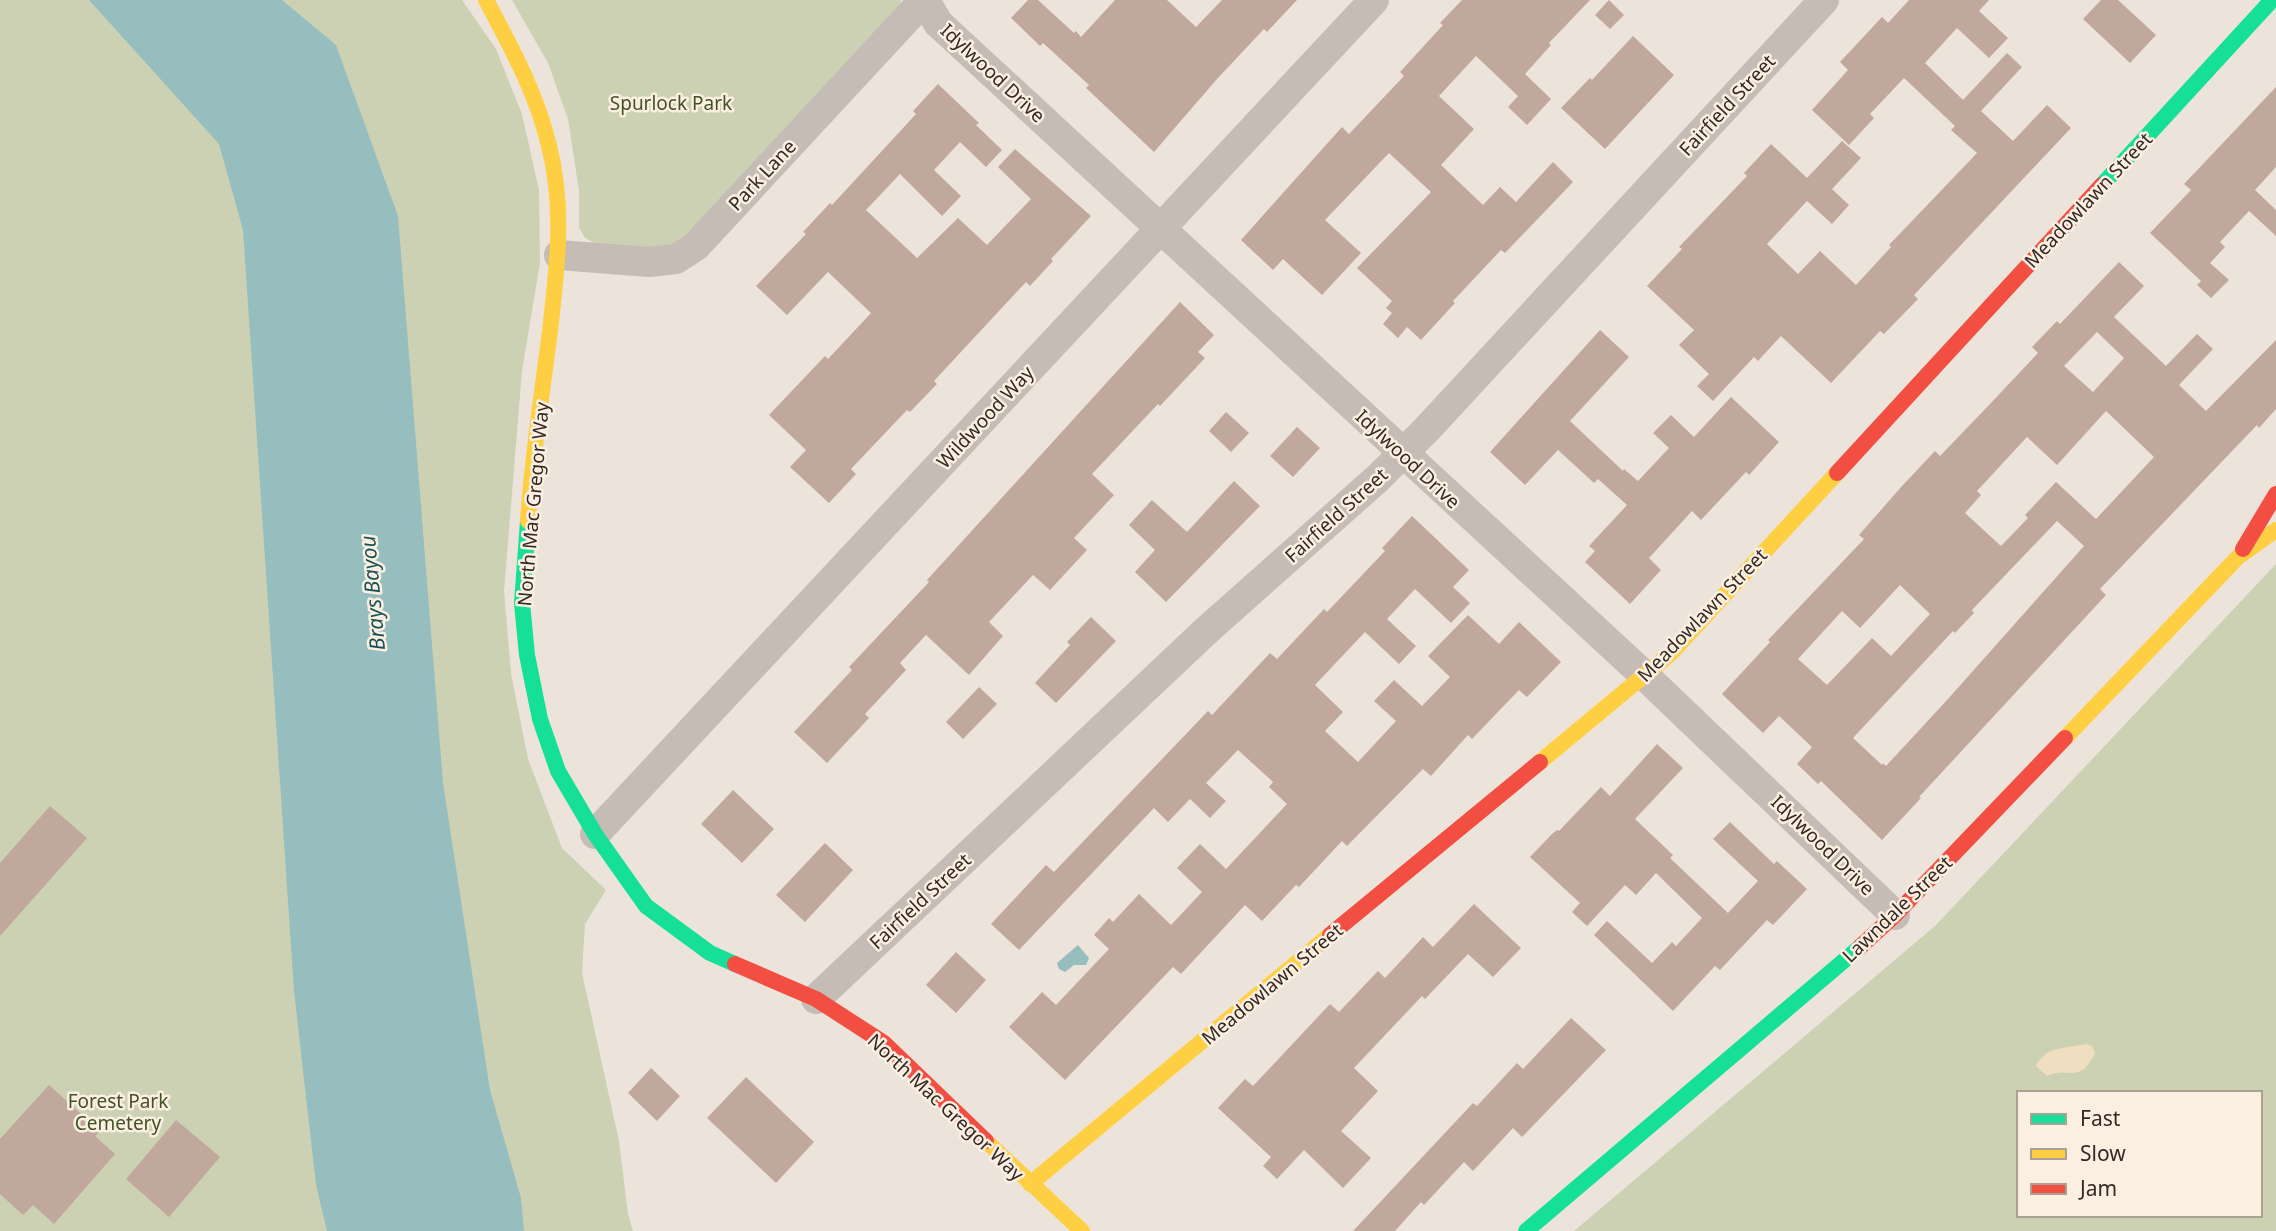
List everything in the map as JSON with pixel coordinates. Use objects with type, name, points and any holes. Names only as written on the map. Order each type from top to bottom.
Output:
[{"type":"street","name":"North Mac Gregor Way","points":[[486,0],[515,54],[544,124],[554,168],[560,216],[559,255],[529,499],[522,603],[527,655],[540,719],[558,771],[595,834],[646,906],[710,953],[816,999],[884,1043],[1082,1231]]},
{"type":"street","name":"Park Lane","points":[[559,255],[649,262],[676,259],[696,246],[925,0]]},
{"type":"street","name":"Idylwood Drive","points":[[925,0],[938,23],[1644,676],[1895,915]]},
{"type":"street","name":"Wildwood Way","points":[[595,834],[1374,0]]},
{"type":"street","name":"Fairfield Street","points":[[816,999],[1207,630],[1378,478],[1824,0]]},
{"type":"street","name":"Meadowlawn Street","points":[[1030,1184],[1644,676],[1680,643],[2272,0]]},
{"type":"street","name":"Lawndale Street","points":[[2238,557],[2276,494]]},
{"type":"street","name":"Lawndale Street","points":[[1526,1231],[1895,915],[2238,557],[2276,530]]},
{"type":"green space","name":"Forest Park Cemetery","points":[[0,0],[462,0],[496,49],[522,114],[539,190],[540,263],[522,371],[504,591],[511,673],[528,759],[562,848],[606,890],[585,924],[582,973],[619,1141],[628,1214],[633,1231],[0,1231]]},
{"type":"green space","name":"Spurlock Park","points":[[512,0],[901,0],[900,6],[697,227],[668,247],[647,251],[599,245],[585,238],[579,227],[579,191],[568,119],[548,63]]},
{"type":"green space","points":[[2276,564],[2276,1231],[1574,1231],[1935,926]]},
{"type":"sand","points":[[2086,1044],[2092,1046],[2095,1053],[2079,1072],[2062,1072],[2047,1076],[2036,1066],[2040,1059],[2051,1051]]},
{"type":"water","name":"Brays Bayou","points":[[89,0],[282,0],[336,45],[398,216],[443,783],[490,1090],[521,1198],[524,1231],[327,1231],[316,1185],[294,991],[243,230],[219,144]]},
{"type":"water","points":[[1078,945],[1089,958],[1086,965],[1074,965],[1065,972],[1059,969],[1057,963]]},
{"type":"building","points":[[1028,0],[1038,0],[1081,37],[1115,0],[1167,0],[1196,27],[1222,0],[1297,0],[1267,32],[1264,29],[1154,152],[1086,88],[1089,85],[1043,43],[1040,46],[1011,18]]},
{"type":"building","points":[[1462,0],[1590,0],[1549,43],[1551,45],[1525,74],[1551,99],[1527,125],[1508,107],[1518,96],[1476,56],[1439,96],[1474,129],[1441,165],[1483,205],[1500,187],[1516,202],[1553,162],[1573,182],[1505,253],[1501,250],[1421,340],[1407,327],[1398,338],[1383,324],[1392,313],[1386,308],[1392,301],[1357,268],[1431,192],[1389,153],[1325,220],[1361,253],[1322,295],[1283,259],[1273,270],[1241,240],[1342,127],[1349,134],[1404,76],[1400,72]]},
{"type":"building","points":[[1609,0],[1624,15],[1610,29],[1595,15]]},
{"type":"building","points":[[1909,0],[1989,0],[1979,11],[2008,38],[1989,58],[1957,28],[1925,63],[1963,100],[2007,53],[2022,67],[1981,111],[2013,141],[2047,105],[2071,128],[1914,295],[1918,299],[1884,334],[1880,331],[1831,383],[1781,336],[1758,361],[1754,357],[1713,401],[1697,386],[1709,374],[1679,345],[1694,330],[1647,286],[1682,249],[1679,247],[1747,176],[1744,173],[1771,144],[1807,178],[1842,141],[1861,158],[1832,189],[1849,205],[1832,224],[1807,201],[1767,244],[1798,274],[1820,251],[1856,285],[1891,247],[1889,245],[1977,153],[1951,130],[1955,126],[1904,78],[1870,114],[1874,118],[1849,145],[1812,110],[1848,70],[1840,62],[1882,17],[1888,23]]},
{"type":"building","points":[[2101,0],[2118,0],[2156,35],[2130,63],[2083,19]]},
{"type":"building","points":[[1633,36],[1674,75],[1605,149],[1561,108],[1590,78],[1592,80]]},
{"type":"building","points":[[938,84],[979,123],[976,125],[1002,150],[986,167],[960,142],[934,170],[961,196],[942,216],[900,174],[866,210],[917,258],[958,218],[987,245],[1031,199],[998,167],[1015,149],[1091,216],[1030,286],[1026,282],[934,381],[937,384],[910,412],[907,410],[851,469],[856,474],[829,503],[790,467],[806,450],[769,415],[825,356],[828,359],[871,313],[828,272],[787,315],[756,286],[806,234],[803,232],[830,203],[832,205],[916,114],[913,111]]},
{"type":"building","points":[[2276,87],[2276,167],[2255,190],[2276,210],[2276,236],[2249,211],[2220,242],[2225,247],[2210,263],[2229,280],[2211,298],[2197,285],[2201,281],[2150,233],[2191,190],[2184,184]]},
{"type":"building","points":[[2119,262],[2144,286],[2114,317],[2166,366],[2197,334],[2213,349],[2179,385],[2206,411],[2276,340],[2276,409],[2259,428],[2257,425],[2100,589],[2106,595],[1882,840],[1821,781],[1818,784],[1797,764],[1812,747],[1779,716],[1763,733],[1722,694],[1770,642],[1768,640],[1864,539],[1859,535],[1902,486],[1935,451],[1940,456],[2038,353],[2032,347],[2057,321],[2060,324]],"holes":[[[2097,332],[2124,358],[2093,392],[2064,366]],[[2106,411],[2154,457],[2096,519],[2056,482],[2025,515],[2028,518],[2001,546],[1965,513],[1981,495],[1977,491],[2027,437],[2057,465]],[[2057,521],[2084,546],[1948,699],[1886,766],[1883,763],[1882,765],[1853,738],[1953,631],[1955,633],[1974,613],[1972,610]],[[1900,585],[1930,614],[1891,656],[1872,638],[1827,685],[1798,659],[1842,611],[1860,628]]]},
{"type":"building","points":[[1180,302],[1214,335],[1198,352],[1205,358],[1092,474],[1114,495],[1074,538],[1087,550],[1050,590],[1033,575],[989,622],[1003,636],[969,675],[926,635],[900,663],[906,670],[865,714],[869,718],[827,763],[794,732],[852,670],[849,667],[929,582],[927,580]]},
{"type":"building","points":[[1600,330],[1629,357],[1570,421],[1623,471],[1624,469],[1638,481],[1669,448],[1653,433],[1671,415],[1694,437],[1731,397],[1779,442],[1749,475],[1746,472],[1701,520],[1692,511],[1649,558],[1661,570],[1630,604],[1585,562],[1595,551],[1589,546],[1627,505],[1598,479],[1594,483],[1558,450],[1525,485],[1490,452]]},
{"type":"building","points":[[1226,412],[1249,433],[1231,452],[1209,431]]},
{"type":"building","points":[[1297,427],[1320,448],[1293,477],[1270,456]]},
{"type":"building","points":[[1234,481],[1260,506],[1166,602],[1135,572],[1155,550],[1129,525],[1152,500],[1187,532]]},
{"type":"building","points":[[1412,516],[1469,570],[1453,587],[1470,603],[1451,623],[1415,589],[1387,619],[1416,646],[1399,664],[1365,632],[1315,685],[1343,712],[1325,731],[1358,762],[1396,721],[1374,701],[1394,680],[1422,706],[1450,677],[1428,656],[1468,615],[1499,644],[1519,622],[1561,662],[1527,697],[1519,690],[1472,739],[1468,735],[1431,776],[1423,769],[1347,846],[1342,841],[1299,887],[1296,885],[1262,921],[1245,905],[1181,974],[1173,967],[1065,1080],[1009,1027],[1042,992],[1056,1005],[1109,949],[1094,935],[1109,918],[1113,922],[1139,894],[1171,925],[1202,892],[1177,868],[1200,844],[1226,869],[1287,804],[1269,787],[1273,782],[1238,750],[1206,783],[1226,801],[1210,818],[1190,799],[1168,822],[1154,808],[1019,950],[991,924],[1046,865],[1054,872],[1208,711],[1212,715],[1270,653],[1277,659],[1324,609],[1327,612],[1385,551],[1382,548]]},
{"type":"building","points":[[1091,617],[1116,641],[1056,703],[1035,683],[1070,645],[1067,642]]},
{"type":"building","points":[[979,687],[997,704],[963,739],[946,722]]},
{"type":"building","points":[[1657,744],[1683,768],[1635,819],[1673,855],[1670,858],[1728,913],[1758,881],[1713,839],[1730,822],[1774,864],[1777,861],[1807,889],[1773,925],[1767,920],[1720,970],[1715,966],[1673,1011],[1594,935],[1607,921],[1652,963],[1672,942],[1676,946],[1702,918],[1656,873],[1636,895],[1625,885],[1587,926],[1572,912],[1580,903],[1530,857],[1601,787],[1610,796]]},
{"type":"building","points":[[733,790],[774,829],[742,863],[701,824]]},
{"type":"building","points":[[50,806],[87,838],[0,936],[0,863]]},
{"type":"building","points":[[825,843],[853,870],[805,922],[776,895]]},
{"type":"building","points":[[1474,904],[1521,948],[1493,977],[1468,954],[1425,999],[1422,996],[1354,1068],[1378,1091],[1341,1131],[1371,1158],[1343,1188],[1304,1150],[1277,1179],[1263,1166],[1271,1157],[1218,1108],[1245,1079],[1253,1086],[1330,1004],[1339,1012],[1378,971],[1385,978],[1423,937],[1433,947]]},
{"type":"building","points":[[956,952],[986,980],[956,1013],[926,985]]},
{"type":"building","points":[[1571,1018],[1606,1050],[1522,1137],[1513,1128],[1473,1171],[1464,1162],[1424,1205],[1421,1202],[1395,1231],[1353,1231],[1473,1103],[1477,1106],[1517,1063],[1523,1069]]},
{"type":"building","points":[[651,1068],[680,1096],[657,1121],[628,1093]]},
{"type":"building","points":[[746,1077],[814,1142],[776,1183],[707,1118]]},
{"type":"building","points":[[49,1085],[100,1131],[95,1136],[115,1154],[54,1224],[33,1205],[23,1215],[0,1194],[0,1139]]},
{"type":"building","points":[[176,1120],[220,1157],[169,1217],[126,1179]]},
{"type":"traffic: fast","points":[[2102,185],[2272,0]]},
{"type":"traffic: fast","points":[[528,521],[522,603],[527,655],[540,719],[558,771],[595,834],[646,906],[710,953],[735,964]]},
{"type":"traffic: fast","points":[[1526,1231],[1860,947]]},
{"type":"traffic: slow","points":[[486,0],[538,108],[549,146],[557,192],[555,284],[528,521]]},
{"type":"traffic: slow","points":[[1540,762],[1671,653],[1837,473]]},
{"type":"traffic: slow","points":[[2065,738],[2238,557],[2276,530]]},
{"type":"traffic: slow","points":[[1030,1184],[1330,935]]},
{"type":"traffic: slow","points":[[986,1141],[1082,1231]]},
{"type":"traffic: jam","points":[[1837,473],[2102,185]]},
{"type":"traffic: jam","points":[[2243,549],[2276,494]]},
{"type":"traffic: jam","points":[[1860,947],[1895,915],[2065,738]]},
{"type":"traffic: jam","points":[[1330,935],[1540,762]]},
{"type":"traffic: jam","points":[[735,964],[816,999],[884,1043],[986,1141]]}]
